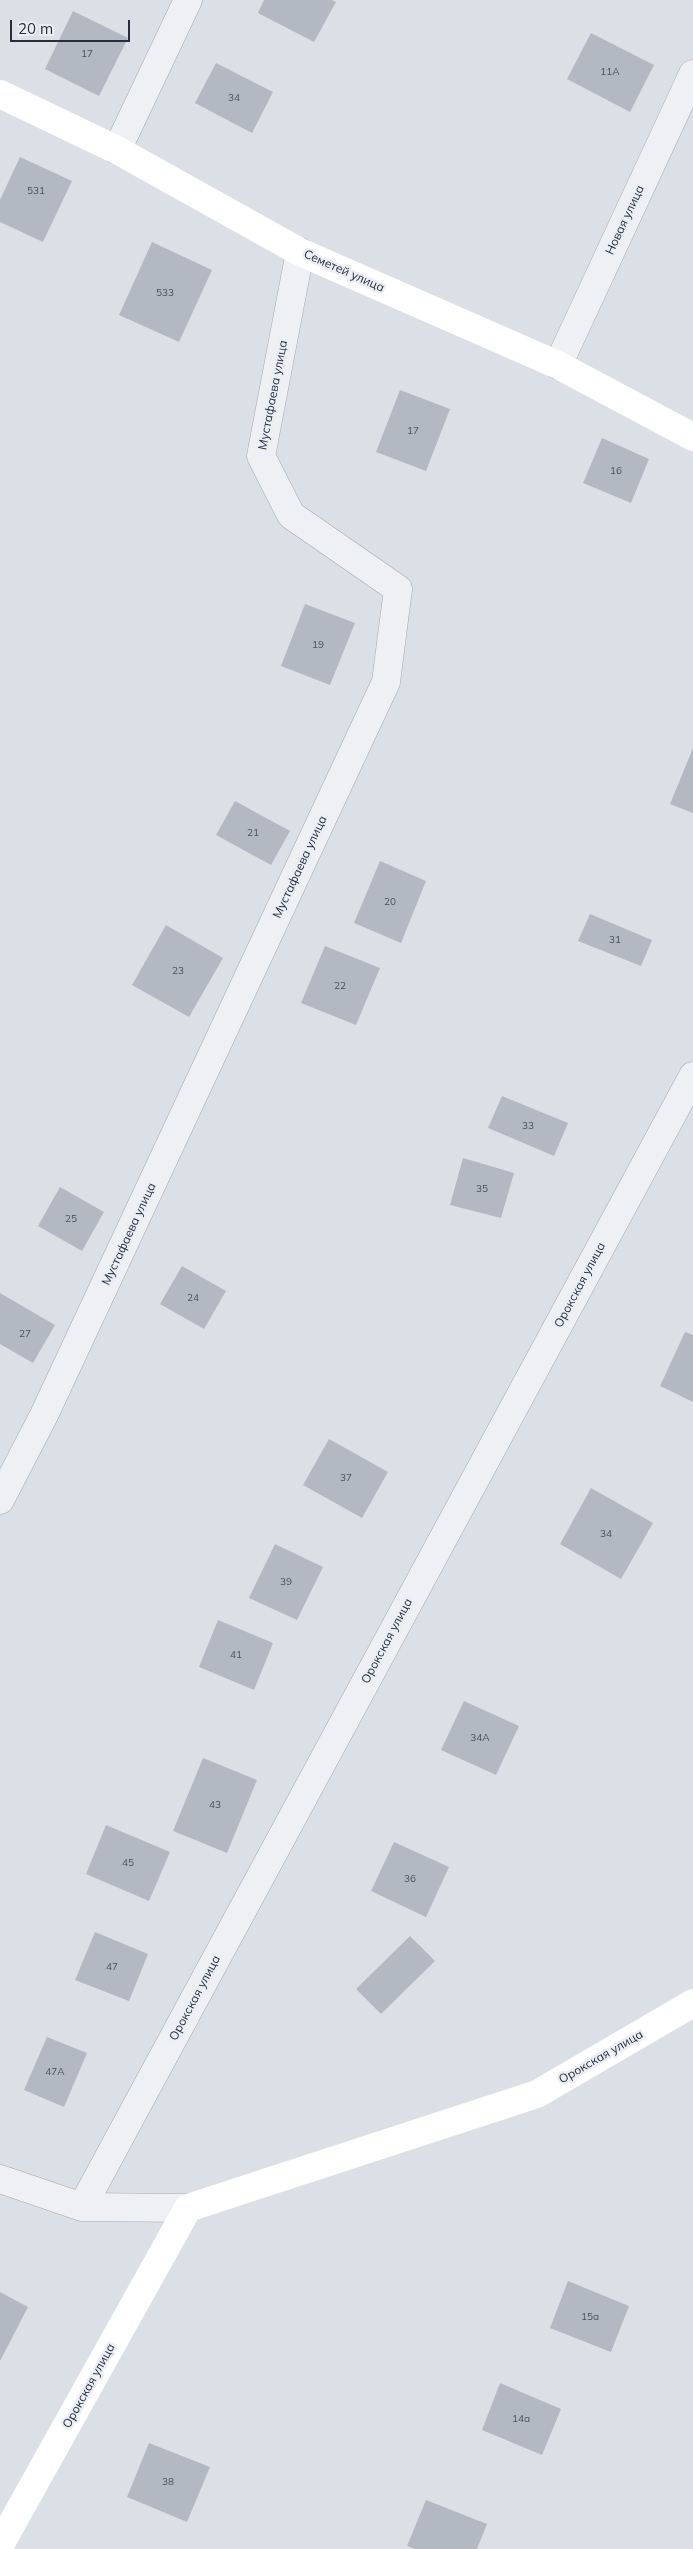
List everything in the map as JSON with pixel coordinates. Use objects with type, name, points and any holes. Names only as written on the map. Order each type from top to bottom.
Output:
[{"type":"street","points":[[117,150],[188,0]]},
{"type":"street","name":"Новая улица","points":[[558,365],[693,74]]},
{"type":"street","name":"Семетей улица","points":[[0,94],[117,150],[300,252],[558,365],[693,437]]},
{"type":"street","name":"Мустафаева улица","points":[[0,1500],[44,1415],[386,682],[398,589],[291,515],[261,456],[300,252]]},
{"type":"street","name":"Орокская улица","points":[[82,2207],[693,1076]]},
{"type":"street","name":"Орокская улица","points":[[0,2544],[188,2208],[537,2094],[693,2003]]},
{"type":"street","points":[[0,2178],[82,2207],[188,2208]]},
{"type":"building","points":[[264,0],[332,0],[336,2],[314,42],[258,13]]},
{"type":"building","points":[[73,11],[128,38],[99,96],[45,69]]},
{"type":"building","points":[[591,33],[654,65],[630,112],[567,79]]},
{"type":"building","points":[[216,63],[273,92],[252,133],[195,103]]},
{"type":"building","points":[[20,157],[72,181],[43,242],[0,222],[0,200]]},
{"type":"building","points":[[152,242],[212,270],[179,342],[119,315]]},
{"type":"building","points":[[400,390],[450,409],[426,471],[376,452]]},
{"type":"building","points":[[602,438],[649,459],[631,503],[583,483]]},
{"type":"building","points":[[305,604],[355,623],[330,685],[281,666]]},
{"type":"building","points":[[693,748],[693,813],[670,804]]},
{"type":"building","points":[[235,801],[290,831],[271,865],[216,835]]},
{"type":"building","points":[[380,861],[426,881],[401,943],[354,923]]},
{"type":"building","points":[[590,914],[652,940],[641,966],[578,941]]},
{"type":"building","points":[[166,925],[223,958],[189,1017],[132,985]]},
{"type":"building","points":[[325,946],[380,968],[356,1025],[301,1003]]},
{"type":"building","points":[[502,1096],[568,1123],[554,1156],[488,1128]]},
{"type":"building","points":[[463,1158],[514,1173],[501,1218],[450,1205]]},
{"type":"building","points":[[60,1187],[104,1212],[82,1251],[38,1226]]},
{"type":"building","points":[[182,1266],[226,1291],[204,1329],[160,1304]]},
{"type":"building","points":[[0,1293],[55,1325],[33,1363],[0,1344]]},
{"type":"building","points":[[685,1332],[693,1335],[693,1402],[660,1386]]},
{"type":"building","points":[[329,1439],[388,1472],[362,1518],[303,1485]]},
{"type":"building","points":[[591,1488],[653,1523],[621,1579],[560,1544]]},
{"type":"building","points":[[275,1544],[323,1567],[297,1620],[249,1598]]},
{"type":"building","points":[[218,1620],[273,1643],[254,1690],[199,1667]]},
{"type":"building","points":[[464,1701],[519,1726],[496,1775],[441,1750]]},
{"type":"building","points":[[203,1758],[257,1780],[227,1853],[173,1831]]},
{"type":"building","points":[[106,1825],[170,1852],[149,1901],[86,1874]]},
{"type":"building","points":[[394,1842],[449,1867],[426,1917],[371,1891]]},
{"type":"building","points":[[95,1932],[148,1954],[129,2001],[75,1980]]},
{"type":"building","points":[[410,1936],[435,1961],[381,2014],[356,1989]]},
{"type":"building","points":[[47,2037],[87,2053],[64,2107],[24,2090]]},
{"type":"building","points":[[568,2281],[629,2306],[611,2352],[550,2328]]},
{"type":"building","points":[[0,2292],[28,2307],[0,2361]]},
{"type":"building","points":[[500,2383],[561,2409],[542,2455],[482,2430]]},
{"type":"building","points":[[149,2443],[210,2467],[187,2522],[127,2497]]},
{"type":"building","points":[[426,2500],[487,2524],[477,2549],[415,2549],[407,2546]]}]
